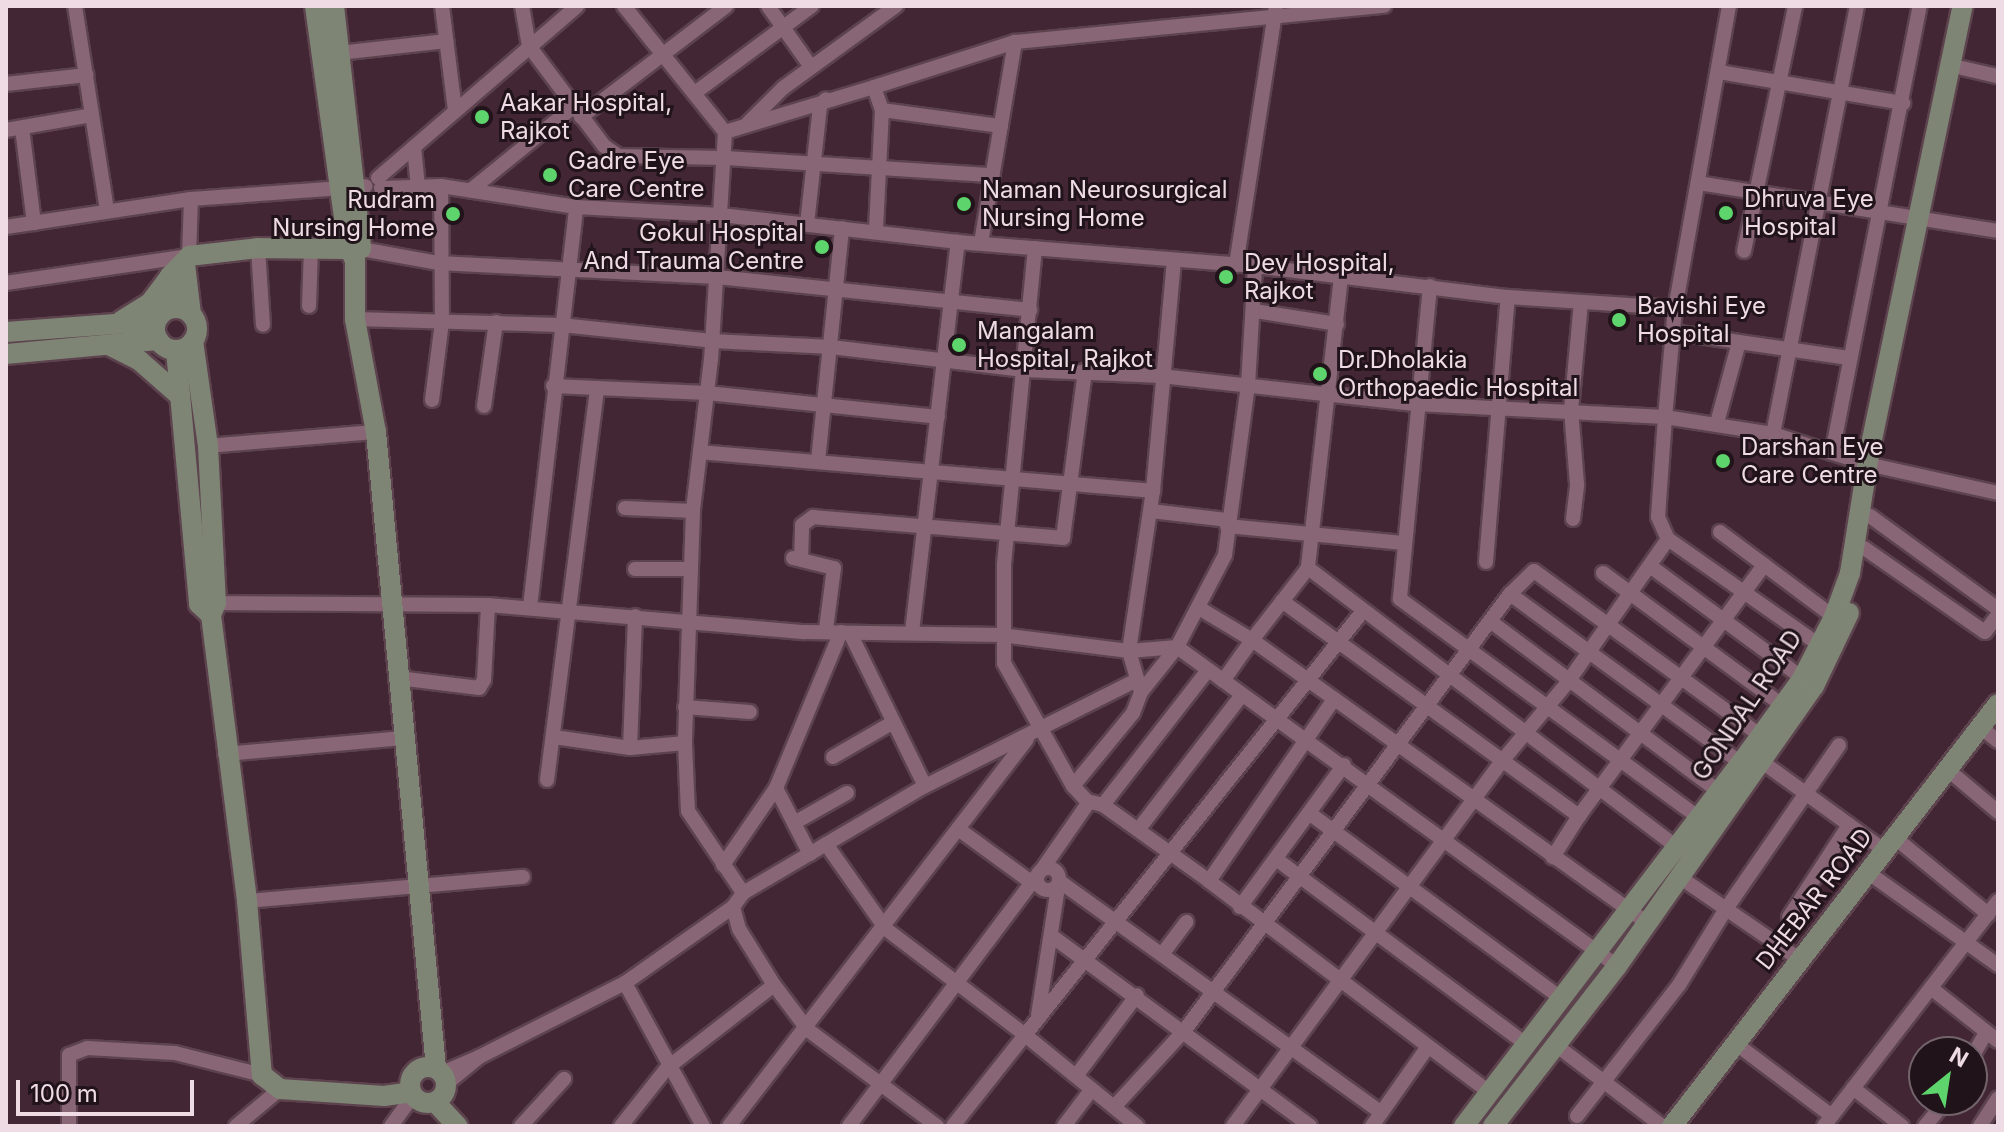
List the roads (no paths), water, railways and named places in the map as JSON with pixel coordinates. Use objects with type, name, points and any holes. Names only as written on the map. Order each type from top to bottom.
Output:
[{"type":"main road","points":[[315,6],[364,185],[355,252],[355,319],[376,432],[394,607],[429,1028],[423,1042],[427,1085],[443,1126]]},
{"type":"main road","points":[[330,54],[334,6]]},
{"type":"main road","name":"GONDAL ROAD","points":[[1926,216],[1963,6]]},
{"type":"main road","name":"GONDAL ROAD","points":[[1840,621],[1926,216],[1975,6]]},
{"type":"main road","points":[[114,324],[150,303],[181,266],[258,248],[355,252]]},
{"type":"main road","points":[[181,266],[182,311],[171,338],[247,901],[262,1075],[280,1089],[371,1092],[384,1096],[427,1085]]},
{"type":"main road","points":[[6,354],[171,338],[197,327],[182,311]]},
{"type":"main road","points":[[6,332],[114,324],[171,338]]},
{"type":"main road","points":[[171,338],[208,446],[209,607]]},
{"type":"main road","points":[[108,345],[140,361],[180,396]]},
{"type":"main road","name":"GONDAL ROAD","points":[[1464,1126],[1629,911],[1684,853],[1752,765],[1808,682],[1840,621],[1864,548],[1870,516],[1873,464]]},
{"type":"main road","name":"DHEBAR ROAD","points":[[1672,1126],[1998,704]]},
{"type":"main road","name":"GONDAL ROAD","points":[[1493,1126],[1617,966],[1678,876],[1684,853]]},
{"type":"main road","points":[[427,1085],[457,1126]]},
{"type":"street","points":[[75,6],[107,210]]},
{"type":"street","points":[[442,6],[455,110]]},
{"type":"street","points":[[522,6],[529,46],[577,112],[619,156],[726,158],[992,175]]},
{"type":"street","points":[[364,185],[414,147],[577,6]]},
{"type":"street","points":[[624,6],[666,53],[725,132],[726,158],[712,341],[693,511],[685,743],[688,811],[743,893]]},
{"type":"street","points":[[471,190],[577,112],[666,53],[726,6]]},
{"type":"street","points":[[768,6],[811,67]]},
{"type":"street","points":[[696,92],[812,6]]},
{"type":"street","points":[[748,123],[811,67],[896,6]]},
{"type":"street","points":[[725,132],[1015,42],[1276,10],[1384,6]]},
{"type":"street","points":[[1729,6],[1675,308],[1658,517],[1668,539],[1743,595],[1827,649]]},
{"type":"street","points":[[1744,251],[1782,83],[1795,6]]},
{"type":"street","points":[[1773,434],[1791,349],[1816,199],[1841,93],[1857,6]]},
{"type":"street","points":[[1832,453],[1876,213],[1903,103],[1920,6]]},
{"type":"street","points":[[1236,265],[1276,10]]},
{"type":"street","points":[[330,54],[446,41]]},
{"type":"street","points":[[981,243],[1015,42]]},
{"type":"street","points":[[1962,68],[1998,76]]},
{"type":"street","points":[[1719,72],[1903,103]]},
{"type":"street","points":[[6,84],[86,75]]},
{"type":"street","points":[[874,87],[882,110],[876,230]]},
{"type":"street","points":[[807,224],[820,106],[826,99]]},
{"type":"street","points":[[882,110],[1001,126]]},
{"type":"street","points":[[6,130],[92,115]]},
{"type":"street","points":[[22,128],[34,223]]},
{"type":"street","points":[[414,147],[418,187]]},
{"type":"street","points":[[1698,183],[1816,199],[1876,213],[1926,216],[1998,231]]},
{"type":"street","points":[[6,227],[191,199],[364,185],[441,186],[576,207],[721,215],[876,230],[958,242],[1174,262],[1255,266],[1508,297],[1675,308]]},
{"type":"street","points":[[432,400],[442,322],[438,263],[441,186]]},
{"type":"street","points":[[6,283],[181,266],[191,199]]},
{"type":"street","points":[[530,607],[576,207]]},
{"type":"street","points":[[818,461],[842,228]]},
{"type":"street","points":[[912,632],[954,303],[958,242]]},
{"type":"street","points":[[258,248],[263,325]]},
{"type":"street","points":[[309,306],[311,248]]},
{"type":"street","points":[[1035,248],[1007,533],[1001,642],[1036,733],[1073,786],[1209,881],[1265,927],[1489,1092]]},
{"type":"street","points":[[355,252],[438,263],[717,277],[1030,310]]},
{"type":"street","points":[[1073,786],[1133,713],[1139,686],[1129,651],[1151,511],[1161,376],[1174,262]]},
{"type":"street","points":[[391,1126],[427,1085],[625,983],[733,907],[743,893],[826,844],[925,786],[1139,686],[1177,647],[1225,555],[1248,385],[1255,311],[1255,266]]},
{"type":"street","points":[[1223,681],[1308,568],[1330,396],[1341,277]]},
{"type":"street","points":[[1430,286],[1400,588],[1469,653],[1706,823]]},
{"type":"street","points":[[1486,562],[1508,297]]},
{"type":"street","points":[[1573,519],[1577,484],[1571,410],[1581,302]]},
{"type":"street","points":[[1255,311],[1337,324]]},
{"type":"street","points":[[355,319],[561,325],[712,341],[831,347],[1024,370],[1085,370],[1161,376],[1416,404],[1665,417],[1773,434],[1873,464],[1998,493]]},
{"type":"street","points":[[484,406],[496,322]]},
{"type":"street","points":[[1673,332],[1849,358]]},
{"type":"street","points":[[1717,423],[1739,342]]},
{"type":"street","points":[[925,786],[839,631],[834,568],[796,558],[802,525],[813,517],[927,524],[1063,538],[1085,370]]},
{"type":"street","points":[[553,386],[597,392],[707,393],[938,417]]},
{"type":"street","points":[[547,780],[554,737],[565,610],[597,392]]},
{"type":"street","points":[[208,446],[376,432]]},
{"type":"street","points":[[700,452],[1153,491]]},
{"type":"street","points":[[625,508],[693,511]]},
{"type":"street","points":[[1151,511],[1403,543]]},
{"type":"street","points":[[1870,516],[1998,609]]},
{"type":"street","points":[[1720,532],[1840,621]]},
{"type":"street","points":[[1233,1126],[1343,982],[1502,761],[1568,682],[1628,592],[1668,539]]},
{"type":"street","points":[[1864,548],[1985,632],[1998,615]]},
{"type":"street","points":[[1553,857],[1599,788],[1663,706],[1764,565]]},
{"type":"street","points":[[1650,566],[1808,682]]},
{"type":"street","points":[[1308,568],[1684,853]]},
{"type":"street","points":[[635,569],[691,569]]},
{"type":"street","points":[[1114,1107],[1184,1031],[1265,927],[1333,829],[1469,653],[1510,594],[1534,571],[1767,740]]},
{"type":"street","points":[[1603,573],[1788,709]]},
{"type":"street","points":[[1510,594],[1663,706],[1752,765],[1802,792],[1849,825],[1889,844],[1988,914]]},
{"type":"street","points":[[1282,601],[1579,816]]},
{"type":"street","points":[[398,678],[479,688],[488,605]]},
{"type":"street","points":[[209,607],[488,605],[805,632],[912,632],[1129,651],[1177,647],[1311,740],[1617,966]]},
{"type":"street","points":[[1199,608],[1252,640],[1398,742],[1474,801],[1647,923]]},
{"type":"street","points":[[953,1126],[1038,1017],[1119,922],[1363,611]]},
{"type":"street","points":[[630,748],[635,616]]},
{"type":"street","points":[[1490,621],[1726,797]]},
{"type":"street","points":[[723,865],[776,788],[839,631]]},
{"type":"street","points":[[849,1126],[1068,832],[1096,804],[1208,670]]},
{"type":"street","points":[[1138,830],[1242,695]]},
{"type":"street","points":[[1209,881],[1311,740],[1334,699]]},
{"type":"street","points":[[685,707],[750,712]]},
{"type":"street","points":[[833,757],[892,723]]},
{"type":"street","points":[[1980,727],[1998,741]]},
{"type":"street","points":[[729,1126],[808,1030],[1036,733]]},
{"type":"street","points":[[554,737],[630,748],[685,743]]},
{"type":"street","points":[[225,754],[403,738]]},
{"type":"street","points":[[1577,1116],[1679,985],[1802,792],[1839,745]]},
{"type":"street","points":[[1240,907],[1344,765]]},
{"type":"street","points":[[1947,769],[1998,812]]},
{"type":"street","points":[[776,788],[810,854]]},
{"type":"street","points":[[794,823],[847,793]]},
{"type":"street","points":[[1309,813],[1561,998]]},
{"type":"street","points":[[1789,917],[1849,825]]},
{"type":"street","points":[[961,831],[1037,875],[1045,889],[1058,878]]},
{"type":"street","points":[[1038,1017],[1053,937],[1058,878],[1068,832]]},
{"type":"street","points":[[826,844],[886,929],[1025,1035],[1137,1126]]},
{"type":"street","points":[[1276,859],[1527,1045]]},
{"type":"street","points":[[1866,871],[1998,965]]},
{"type":"street","points":[[1678,876],[1799,959]]},
{"type":"street","points":[[247,901],[415,883],[523,877]]},
{"type":"street","points":[[1058,878],[1381,1112]]},
{"type":"street","points":[[1735,1043],[1828,1121],[1998,901]]},
{"type":"street","points":[[733,907],[739,929],[774,985],[808,1030],[937,1126]]},
{"type":"street","points":[[1163,953],[1186,922]]},
{"type":"street","points":[[1053,937],[1137,995],[1310,1126]]},
{"type":"street","points":[[625,983],[667,1068],[703,1126]]},
{"type":"street","points":[[621,1126],[667,1068],[774,985]]},
{"type":"street","points":[[1931,988],[1992,1037]]},
{"type":"street","points":[[1076,1076],[1137,995]]},
{"type":"street","points":[[1557,1046],[1662,1126]]},
{"type":"street","points":[[69,1126],[69,1055],[87,1048],[175,1053],[262,1075]]},
{"type":"street","points":[[1372,1126],[1427,1048]]},
{"type":"street","points":[[521,1126],[564,1079]]},
{"type":"street","points":[[1853,1088],[1902,1126]]},
{"type":"street","points":[[236,1126],[280,1089]]},
{"type":"street","points":[[1064,1126],[1092,1089]]},
{"type":"street","points":[[1980,1126],[1998,1098]]},
{"type":"place","name":"Aakar Hospital, Rajkot","points":[[482,117]]},
{"type":"place","name":"Gadre Eye Care Centre","points":[[550,175]]},
{"type":"place","name":"Naman Neurosurgical Nursing Home","points":[[964,204]]},
{"type":"place","name":"Dhruva Eye Hospital","points":[[1726,213]]},
{"type":"place","name":"Rudram Nursing Home","points":[[453,214]]},
{"type":"place","name":"Gokul Hospital And Trauma Centre","points":[[822,247]]},
{"type":"place","name":"Dev Hospital, Rajkot","points":[[1226,277]]},
{"type":"place","name":"Bavishi Eye Hospital","points":[[1619,320]]},
{"type":"place","name":"Mangalam Hospital, Rajkot","points":[[959,345]]},
{"type":"place","name":"Dr.Dholakia Orthopaedic Hospital","points":[[1320,374]]},
{"type":"place","name":"Darshan Eye Care Centre","points":[[1723,461]]}]
